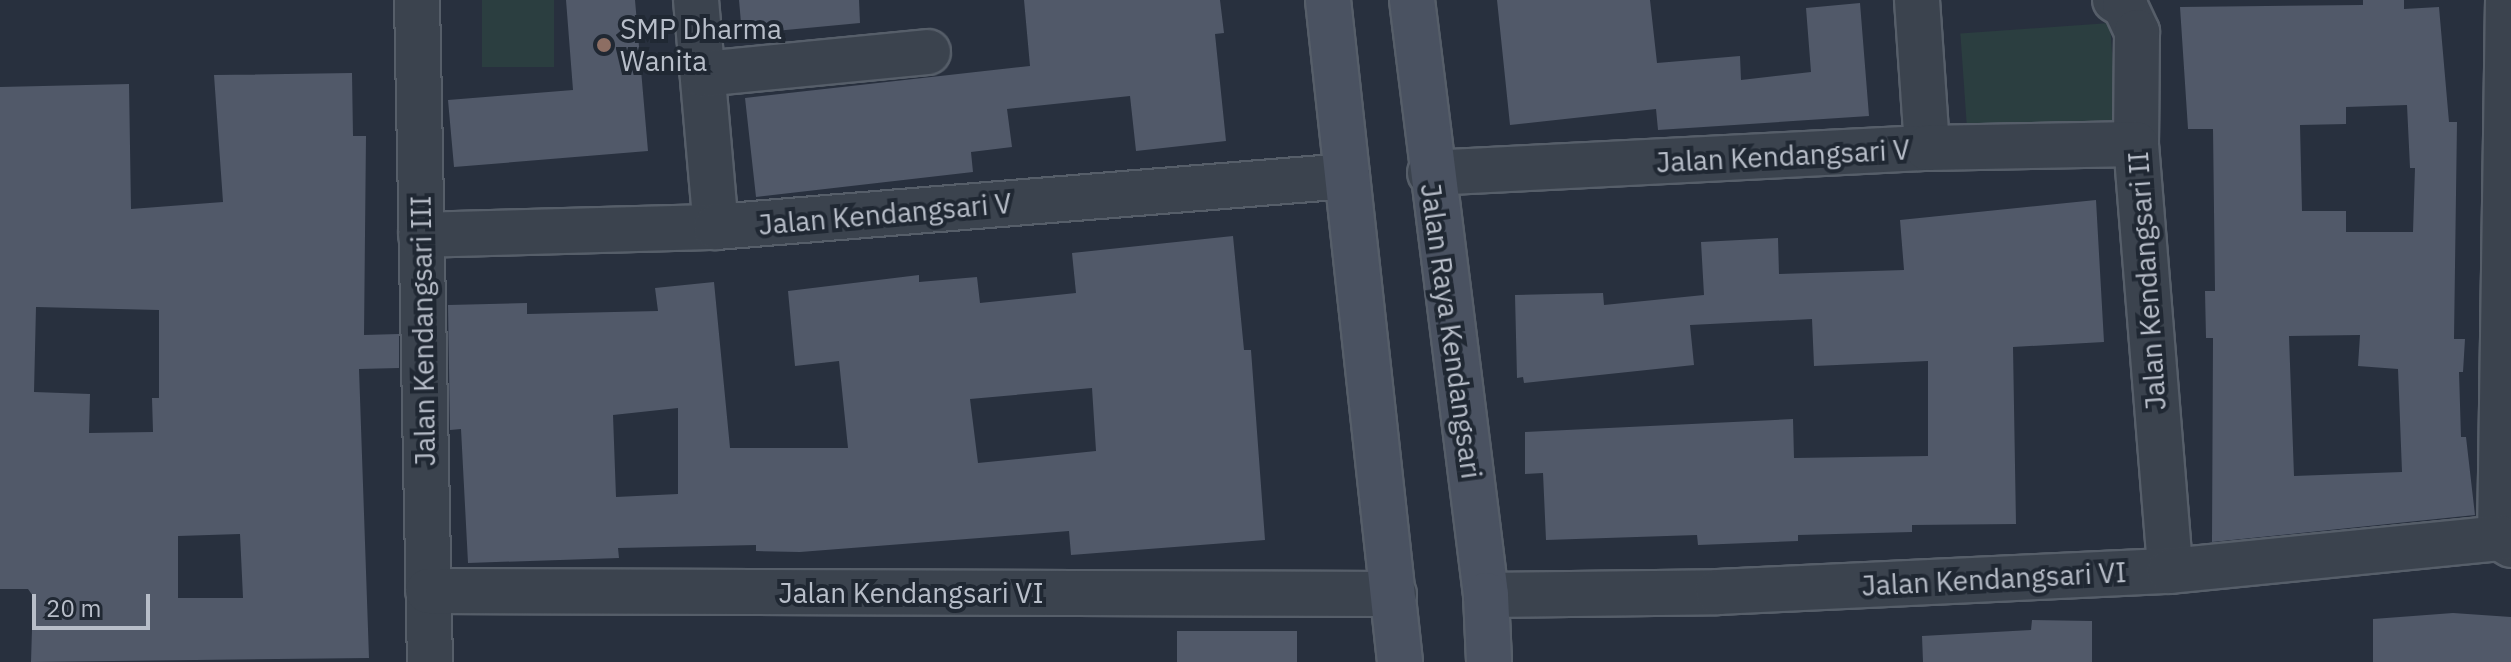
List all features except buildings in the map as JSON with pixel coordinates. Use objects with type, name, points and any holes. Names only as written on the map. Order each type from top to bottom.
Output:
[{"type":"main road","points":[[1328,0],[1400,662]]},
{"type":"main road","name":"Jalan Raya Kendangsari","points":[[1412,0],[1430,173],[1486,595],[1489,662]]},
{"type":"street","name":"Jalan Kendangsari III","points":[[417,0],[430,662]]},
{"type":"street","points":[[696,0],[716,227]]},
{"type":"street","points":[[1917,0],[1927,148]]},
{"type":"street","name":"Jalan Kendangsari II","points":[[2115,0],[2125,6],[2137,32],[2136,144],[2170,571]]},
{"type":"street","points":[[2506,542],[2508,0]]},
{"type":"street","points":[[703,74],[928,52]]},
{"type":"street","name":"Jalan Kendangsari V","points":[[1430,173],[1927,148],[2136,144]]},
{"type":"street","name":"Jalan Kendangsari V","points":[[421,235],[716,227],[1347,176]]},
{"type":"street","name":"Jalan Kendangsari VI","points":[[1486,595],[1718,592],[2170,571],[2506,542]]},
{"type":"street","name":"Jalan Kendangsari VI","points":[[428,591],[1394,594]]},
{"type":"shaded area","points":[[482,0],[554,0],[554,67],[482,67]]},
{"type":"shaded area","points":[[2110,23],[2117,125],[1967,135],[1960,33]]},
{"type":"place","name":"SMP Dharma Wanita","points":[[604,45]]}]
